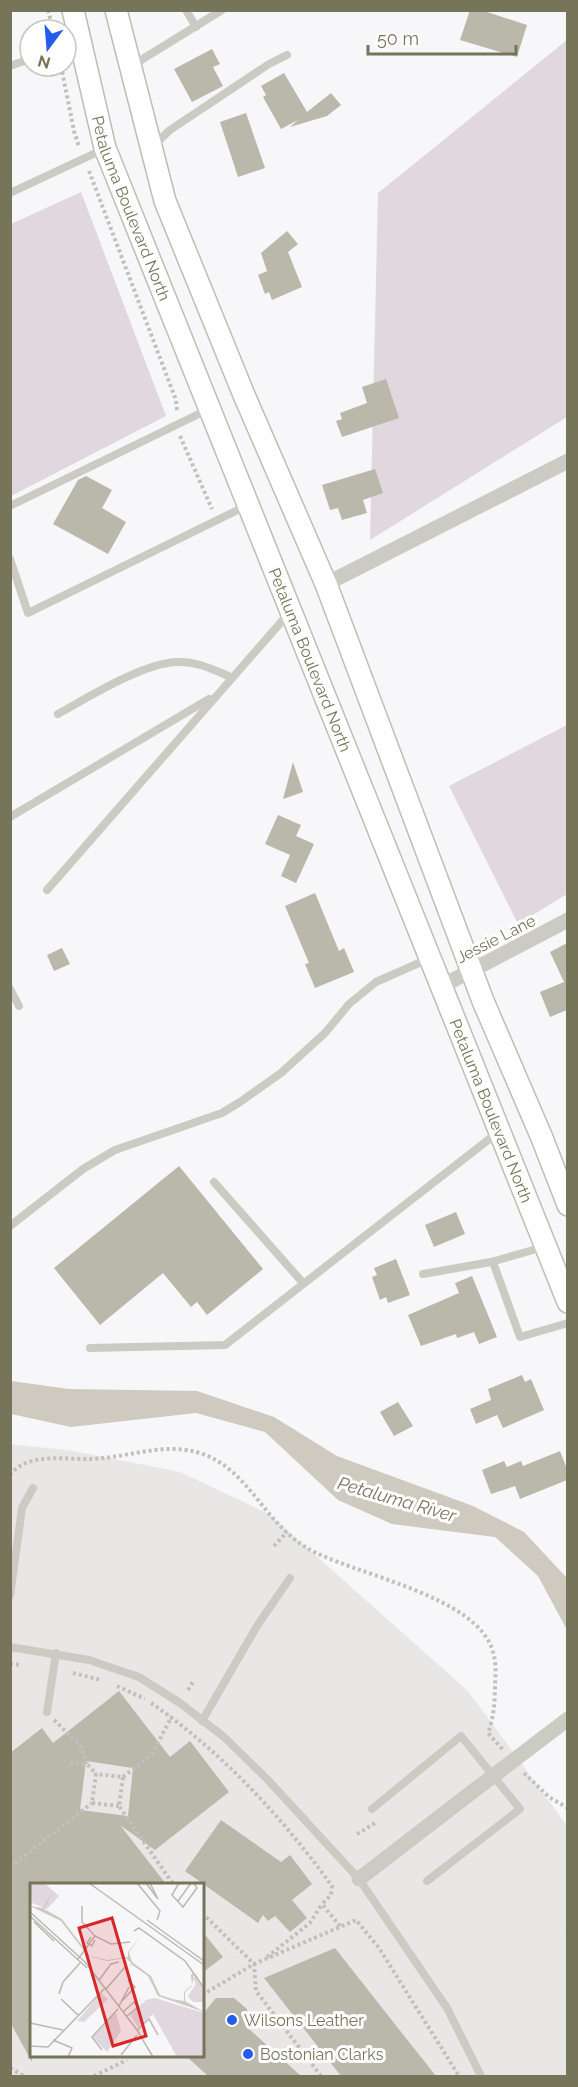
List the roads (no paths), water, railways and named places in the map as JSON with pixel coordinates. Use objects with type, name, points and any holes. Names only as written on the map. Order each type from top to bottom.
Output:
[{"type":"main road","name":"Petaluma Boulevard North","points":[[116,10],[149,149],[165,201],[326,584],[472,972],[542,1138],[567,1205]]},
{"type":"main road","name":"Petaluma Boulevard North","points":[[78,61],[105,148],[567,1302]]},
{"type":"street","points":[[326,584],[567,461]]},
{"type":"street","name":"Jessie Lane","points":[[440,987],[567,920]]},
{"type":"street","points":[[359,1879],[567,1719]]},
{"type":"lane","points":[[186,10],[196,27]]},
{"type":"lane","points":[[130,68],[222,10]]},
{"type":"lane","points":[[149,149],[170,130],[269,63],[287,55]]},
{"type":"lane","points":[[10,193],[105,148]]},
{"type":"lane","points":[[10,506],[209,409]]},
{"type":"lane","points":[[10,559],[28,613],[247,505]]},
{"type":"lane","points":[[47,890],[290,612]]},
{"type":"lane","points":[[58,714],[130,675],[177,662],[205,666],[231,677]]},
{"type":"lane","points":[[10,817],[216,695]]},
{"type":"lane","points":[[10,1226],[83,1169],[115,1150],[222,1113],[240,1102],[281,1073],[325,1033],[350,1004],[376,982],[428,958]]},
{"type":"lane","points":[[10,989],[18,1006]]},
{"type":"lane","points":[[90,1348],[225,1345],[498,1132]]},
{"type":"lane","points":[[214,1182],[303,1283]]},
{"type":"lane","points":[[423,1274],[493,1262],[545,1247]]},
{"type":"lane","points":[[493,1262],[520,1337],[567,1323]]},
{"type":"lane","points":[[10,1596],[22,1508],[33,1488]]},
{"type":"lane","points":[[202,1721],[257,1626],[290,1578]]},
{"type":"lane","points":[[10,1647],[89,1660],[139,1677],[180,1702],[224,1737],[267,1779],[359,1879],[447,2008],[481,2076]]},
{"type":"lane","points":[[46,1712],[56,1653]]},
{"type":"lane","points":[[372,1809],[461,1736],[520,1809],[428,1881]]},
{"type":"water","name":"Petaluma River","points":[[11,1381],[69,1389],[197,1391],[274,1417],[337,1456],[473,1506],[524,1532],[567,1578],[567,1630],[538,1576],[495,1537],[392,1524],[338,1500],[265,1432],[196,1413],[71,1427],[11,1414]]},
{"type":"place","name":"Wilsons Leather","points":[[232,2020]]},
{"type":"place","name":"Bostonian Clarks","points":[[248,2054]]}]
